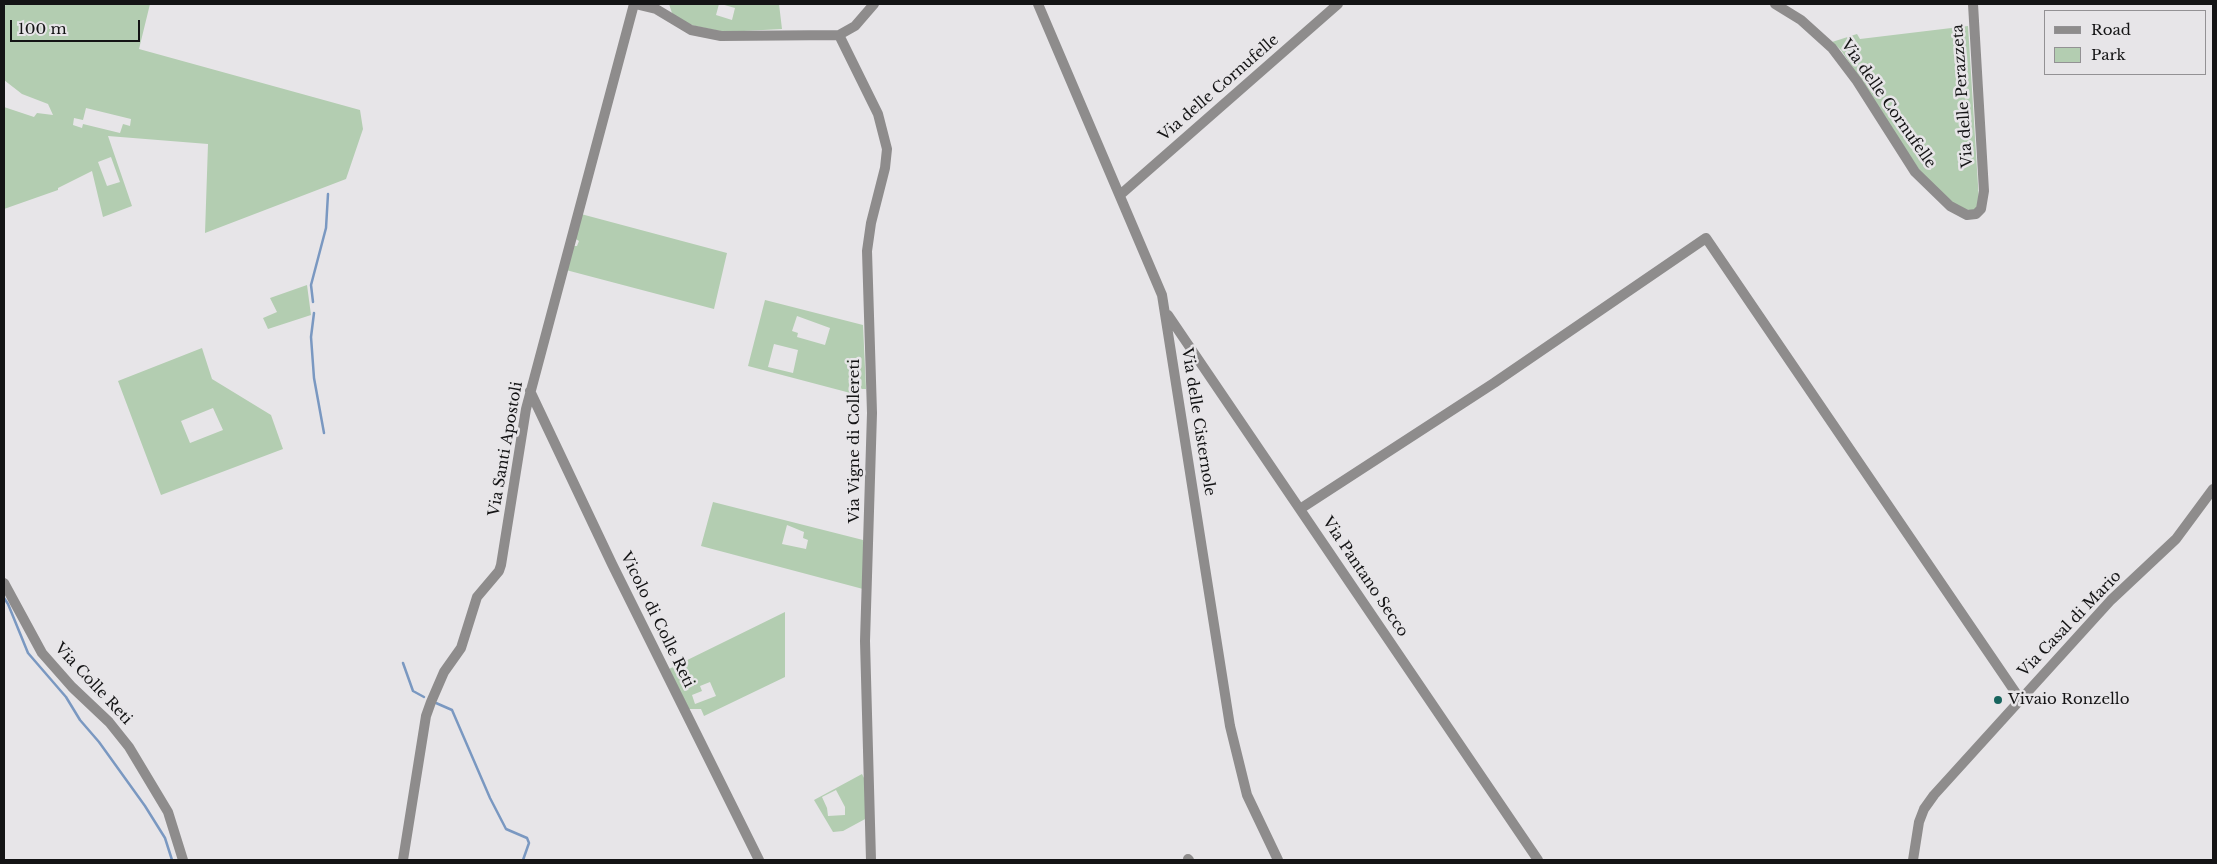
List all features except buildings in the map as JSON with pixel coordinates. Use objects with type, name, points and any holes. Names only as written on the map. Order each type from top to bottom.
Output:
[{"type":"street","points":[[635,4],[656,9],[691,30],[721,36],[839,35],[855,26],[874,4]]},
{"type":"street","name":"Via Santi Apostoli","points":[[403,860],[426,716],[444,672],[461,648],[477,597],[499,571],[501,565],[530,391],[635,4]]},
{"type":"street","name":"Via delle Cisternole","points":[[1038,4],[1162,295],[1230,726],[1247,795],[1278,860]]},
{"type":"street","name":"Via delle Cornufelle","points":[[1120,195],[1338,4]]},
{"type":"street","name":"Via delle Cornufelle","points":[[1775,4],[1807,24],[1839,56],[1910,166],[1950,206],[1965,215],[1978,213],[1983,205],[1984,186]]},
{"type":"street","name":"Via delle Perazzeta","points":[[1973,4],[1984,186]]},
{"type":"street","name":"Via Vigne di Collereti","points":[[839,35],[878,114],[887,149],[885,168],[876,196],[867,251],[872,413],[866,641],[870,860]]},
{"type":"street","points":[[1300,509],[1494,383],[1706,238],[2020,699]]},
{"type":"street","name":"Via Pantano Secco","points":[[1166,312],[1538,860]]},
{"type":"street","name":"Vicolo di Colle Reti","points":[[530,391],[612,564],[759,860]]},
{"type":"street","name":"Via Casal di Mario","points":[[1913,860],[1919,822],[1924,809],[2020,699],[2111,600],[2176,539],[2213,489]]},
{"type":"street","name":"Via Colle Reti","points":[[4,583],[42,653],[72,687],[109,722],[129,747],[165,806],[183,860]]},
{"type":"green space","points":[[6,4],[150,4],[139,49],[360,110],[363,129],[346,179],[205,233],[208,144],[108,136],[132,206],[103,217],[92,171],[58,188],[58,190],[4,209],[4,107],[34,117],[37,113],[53,115],[48,104],[22,94],[4,80],[4,8]],"holes":[[[86,108],[131,119],[130,126],[123,124],[120,133],[83,124],[82,128],[73,125],[74,118],[83,120]],[[111,157],[120,182],[107,186],[98,162]]]},
{"type":"green space","points":[[669,4],[719,4],[716,15],[732,20],[735,8],[721,4],[779,4],[782,29],[725,32],[695,26],[681,21],[672,13]]},
{"type":"green space","points":[[1968,26],[1979,201],[1977,208],[1973,211],[1957,207],[1929,185],[1841,50],[1832,42],[1857,34],[1860,39]]},
{"type":"green space","points":[[581,214],[727,253],[714,309],[566,270],[572,246],[577,246],[579,241],[574,238]]},
{"type":"green space","points":[[307,285],[311,315],[268,329],[263,318],[277,312],[270,298]]},
{"type":"green space","points":[[765,300],[863,325],[866,389],[859,389],[858,395],[748,366]],"holes":[[[797,316],[830,328],[825,345],[797,337],[798,333],[792,331]],[[774,344],[798,350],[793,373],[768,367]]]},
{"type":"green space","points":[[202,348],[212,379],[271,415],[283,449],[161,495],[118,381]],"holes":[[[213,408],[223,430],[190,443],[181,421]]]},
{"type":"green space","points":[[713,502],[863,540],[863,589],[701,546]],"holes":[[[787,525],[804,532],[803,538],[808,540],[806,549],[782,544]]]},
{"type":"green space","points":[[785,612],[785,677],[704,716],[701,709],[689,709],[669,669]],"holes":[[[710,682],[716,696],[695,704],[692,695],[702,691],[700,686]]]},
{"type":"green space","points":[[862,774],[865,780],[867,818],[843,831],[833,832],[814,800]],"holes":[[[836,790],[845,807],[845,815],[828,816],[822,797]]]},
{"type":"waterway","points":[[313,302],[311,285],[326,228],[328,194]]},
{"type":"waterway","points":[[314,313],[311,337],[314,378],[324,433]]},
{"type":"waterway","points":[[4,598],[28,653],[66,697],[80,720],[99,742],[145,806],[165,838],[172,860]]},
{"type":"waterway","points":[[403,663],[413,691],[424,697]]},
{"type":"waterway","points":[[436,703],[452,710],[490,798],[506,829],[527,838],[529,843],[523,860]]},
{"type":"place","name":"Vivaio Ronzello","points":[[1998,700]]}]
